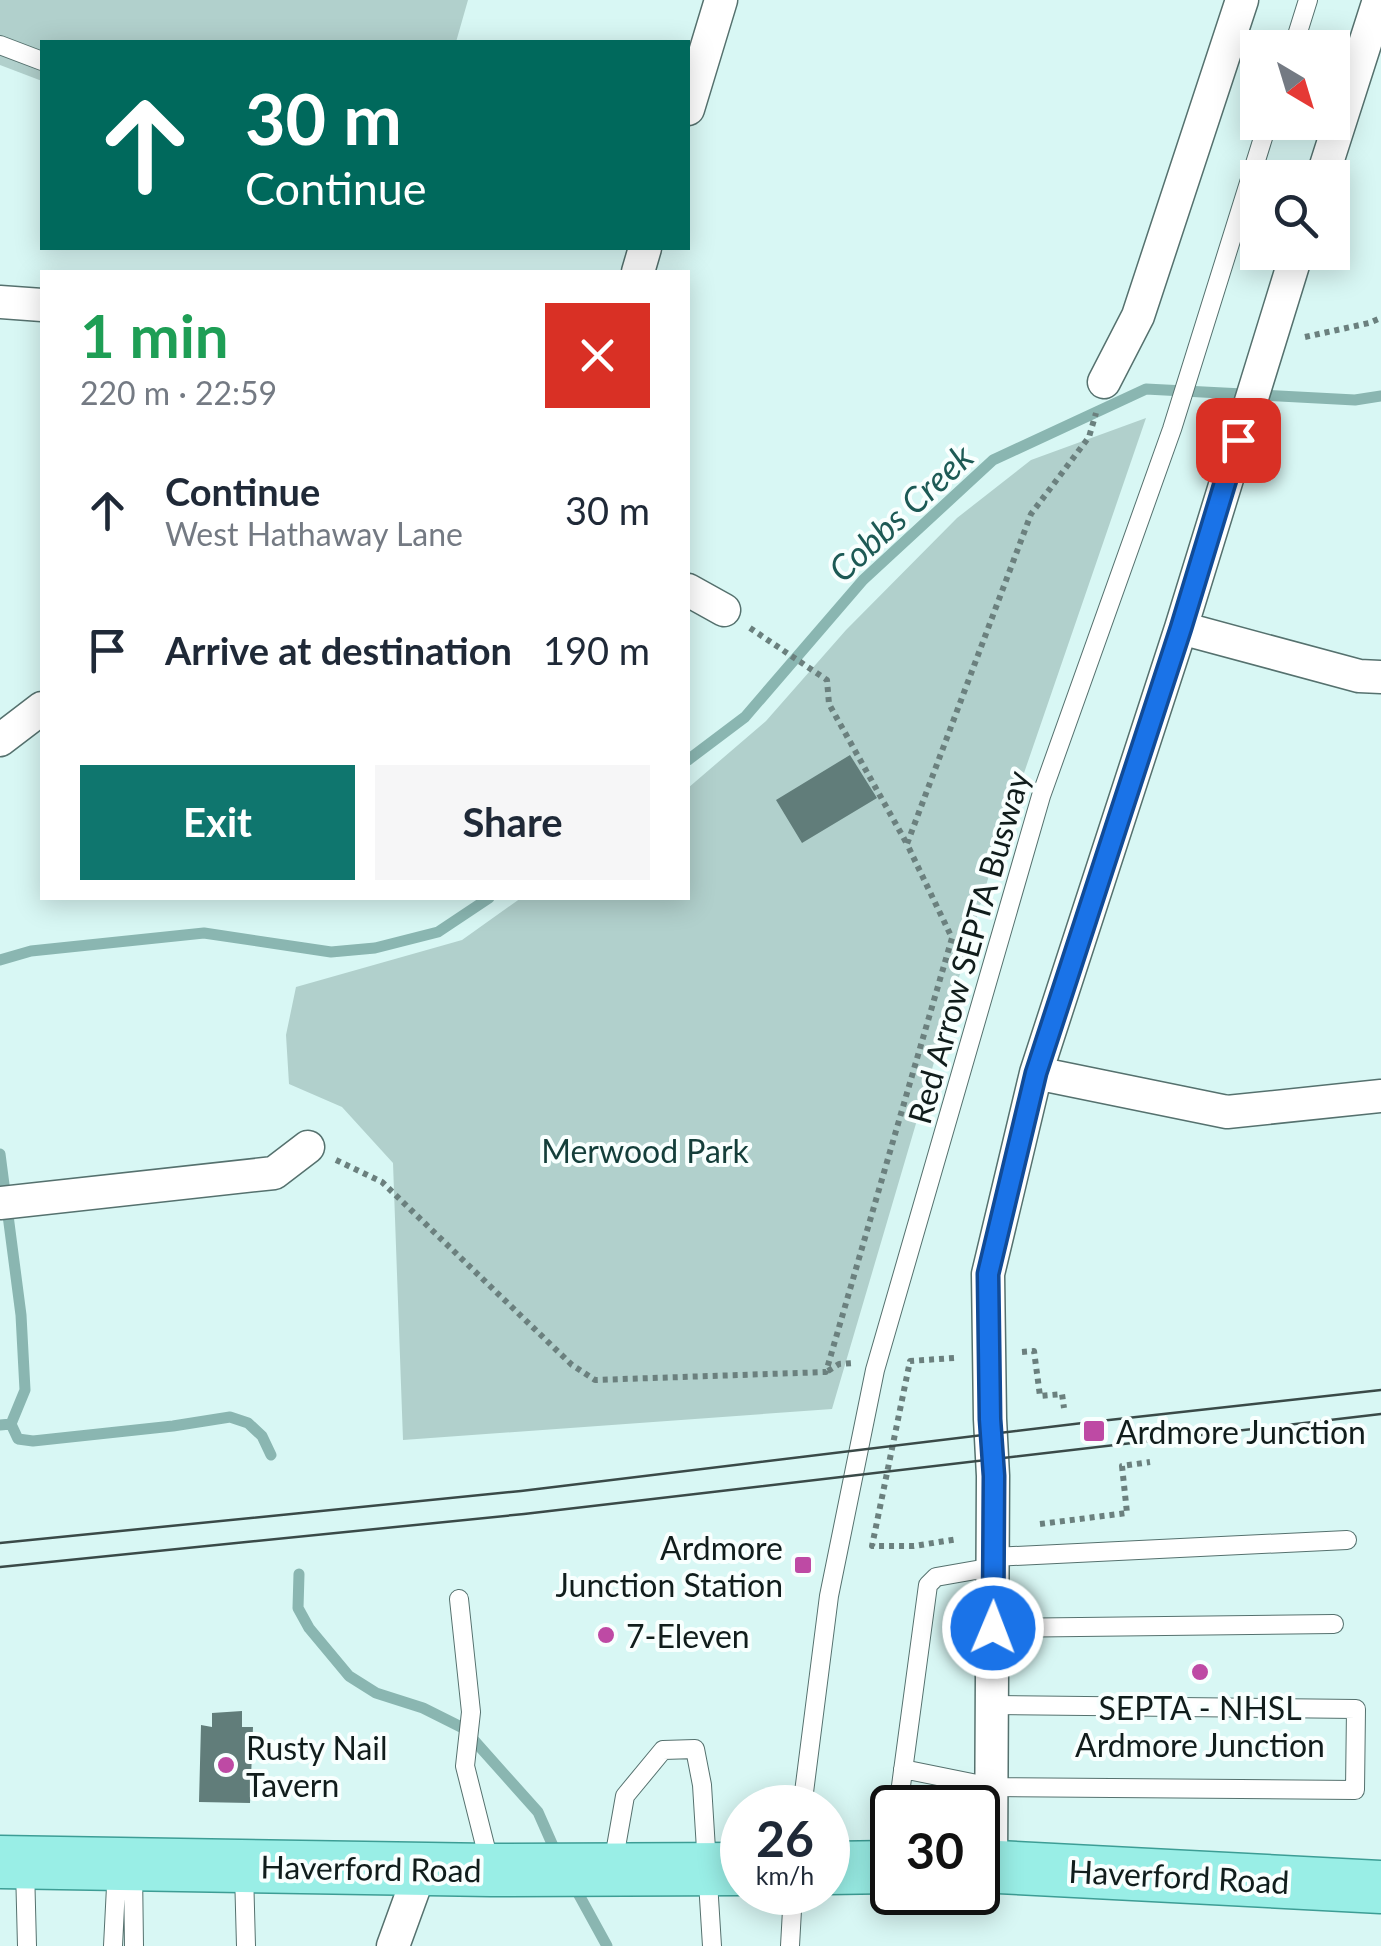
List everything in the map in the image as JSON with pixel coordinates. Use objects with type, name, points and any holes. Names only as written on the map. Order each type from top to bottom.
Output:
[{"type":"main road","name":"Haverford Road","points":[[12,1863],[720,1869]]},
{"type":"main road","name":"Haverford Road","points":[[1000,1867],[1381,1887]]},
{"type":"street","points":[[690,101],[720,0]]},
{"type":"street","points":[[1104,382],[1138,316],[1242,0]]},
{"type":"street","points":[[1328,160],[1379,0]]},
{"type":"street","points":[[992,1785],[993,1628],[985,1554],[994,1476],[988,1274],[1036,1073],[1292,270]]},
{"type":"street","points":[[0,302],[40,305]]},
{"type":"street","points":[[690,591],[724,610]]},
{"type":"street","points":[[1181,628],[1358,676],[1381,677]]},
{"type":"street","points":[[0,740],[40,710]]},
{"type":"street","points":[[1036,1073],[1226,1112],[1381,1096]]},
{"type":"street","points":[[7,1203],[274,1174],[308,1147]]},
{"type":"street","points":[[393,1946],[421,1869]]},
{"type":"lane","points":[[1298,30],[1308,0]]},
{"type":"lane","points":[[0,45],[40,60]]},
{"type":"lane","name":"Red Arrow SEPTA Busway","points":[[805,1785],[829,1596],[875,1370],[1042,796],[1172,429],[1262,140]]},
{"type":"lane","points":[[901,1785],[928,1584],[936,1577],[985,1554],[1347,1540]]},
{"type":"lane","points":[[459,1599],[471,1712],[465,1766],[515,1870]]},
{"type":"lane","points":[[993,1628],[1334,1624]]},
{"type":"lane","points":[[992,1705],[1356,1709],[1356,1790],[1000,1788]]},
{"type":"lane","points":[[602,1870],[625,1796],[663,1750],[695,1748],[720,1854]]},
{"type":"lane","points":[[903,1769],[978,1785]]},
{"type":"lane","points":[[12,1863],[26,1946]]},
{"type":"lane","points":[[112,1946],[125,1864]]},
{"type":"lane","points":[[125,1864],[134,1946]]},
{"type":"lane","points":[[244,1866],[246,1946]]},
{"type":"lane","points":[[712,1946],[720,1895]]},
{"type":"lane","points":[[790,1946],[792,1915]]},
{"type":"path","points":[[1268,345],[1381,318]]},
{"type":"path","points":[[907,844],[1032,514],[1090,437]]},
{"type":"path","points":[[308,1147],[382,1182],[572,1365],[596,1380],[826,1372],[952,938],[907,844],[830,704],[827,680],[760,636]]},
{"type":"path","points":[[1023,1352],[1034,1350],[1040,1396],[1062,1394],[1064,1408]]},
{"type":"path","points":[[954,1358],[910,1361],[872,1546],[946,1543],[985,1554]]},
{"type":"path","points":[[1024,1526],[1127,1513],[1122,1466],[1150,1462]]},
{"type":"green space","points":[[0,0],[468,0],[457,40],[40,40],[40,80],[0,65]]},
{"type":"green space","name":"Merwood Park","points":[[1146,418],[990,872],[832,1409],[403,1440],[393,1163],[342,1107],[289,1084],[286,1035],[296,987],[462,940],[518,900],[690,900],[690,786],[766,721],[846,630],[957,518],[1031,460]]},
{"type":"building","points":[[850,755],[877,798],[802,843],[776,800]]},
{"type":"building","name":"Rusty Nail Tavern","points":[[242,1711],[242,1727],[253,1727],[250,1803],[199,1802],[201,1725],[212,1727],[212,1713]]},
{"type":"waterway","name":"Cobbs Creek","points":[[690,758],[745,717],[863,580],[993,460],[1146,389],[1355,400],[1381,396]]},
{"type":"waterway","name":"Cobbs Creek","points":[[0,960],[31,951],[204,933],[331,952],[375,948],[438,932],[486,900]]},
{"type":"waterway","name":"Cobbs Creek","points":[[0,1154],[21,1315],[25,1390],[11,1424],[0,1425]]},
{"type":"waterway","points":[[11,1424],[18,1439],[33,1441],[230,1417],[248,1423],[262,1436],[271,1455]]},
{"type":"waterway","points":[[299,1574],[298,1608],[309,1628],[349,1676],[376,1693],[423,1708],[463,1728],[538,1812],[557,1855]]},
{"type":"waterway","points":[[573,1884],[607,1946]]},
{"type":"tram line","points":[[0,1543],[521,1491],[1381,1390]]},
{"type":"tram line","points":[[0,1567],[524,1514],[1381,1414]]},
{"type":"place","name":"Ardmore Junction","points":[[1094,1431]]},
{"type":"place","name":"Ardmore Junction Station","points":[[803,1565]]},
{"type":"place","name":"7-Eleven","points":[[606,1635]]},
{"type":"place","name":"SEPTA - NHSL Ardmore Junction","points":[[1200,1672]]},
{"type":"place","name":"Rusty Nail Tavern","points":[[226,1765]]},
{"type":"route","points":[[993,1628],[994,1476],[988,1274],[1036,1073],[1238,440]]}]
